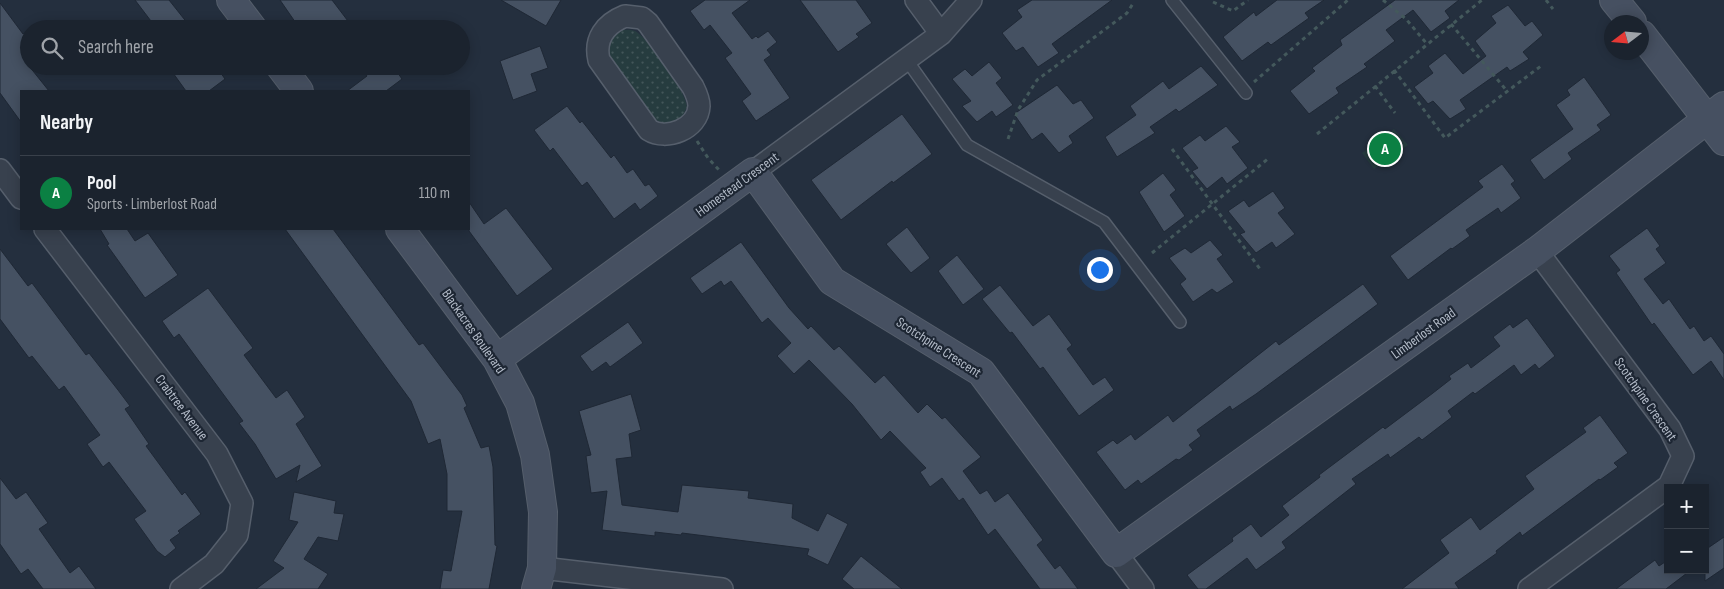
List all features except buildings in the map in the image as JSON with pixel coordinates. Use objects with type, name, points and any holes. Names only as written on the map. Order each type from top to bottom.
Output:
[{"type":"street","points":[[231,0],[245,20]]},
{"type":"street","points":[[616,20],[624,16],[634,16],[648,23],[693,87],[699,106],[694,121],[688,126],[680,131],[664,135],[655,134],[649,130],[604,69],[597,51],[598,42],[608,25],[642,0]]},
{"type":"street","points":[[916,0],[941,34]]},
{"type":"street","name":"Homestead Crescent","points":[[497,360],[941,34],[971,0]]},
{"type":"street","points":[[1614,0],[1626,15]]},
{"type":"street","points":[[1649,42],[1716,113],[1724,141]]},
{"type":"street","points":[[287,75],[298,90]]},
{"type":"street","name":"Limberlost Road","points":[[1116,553],[1537,251],[1716,113]]},
{"type":"street","points":[[0,170],[20,197]]},
{"type":"street","name":"Scotchpine Crescent","points":[[754,172],[832,280],[981,372],[1143,589]]},
{"type":"street","name":"Crabtree Avenue","points":[[46,230],[217,454],[242,503],[237,535],[214,564],[181,589]]},
{"type":"street","name":"Blackacres Boulevard","points":[[401,230],[497,360],[520,403],[535,455],[543,512],[539,578]]},
{"type":"street","name":"Scotchpine Crescent","points":[[1529,589],[1669,486],[1683,456],[1670,429],[1537,251]]},
{"type":"street","points":[[539,578],[722,589]]},
{"type":"lane","points":[[1172,0],[1246,92]]},
{"type":"lane","points":[[906,59],[967,145],[1104,222],[1180,322]]},
{"type":"path","points":[[1213,2],[1233,11],[1248,0]]},
{"type":"path","points":[[1247,75],[1253,82],[1348,0]]},
{"type":"path","points":[[1383,0],[1406,19],[1427,44]]},
{"type":"path","points":[[1317,134],[1482,0]]},
{"type":"path","points":[[1546,0],[1554,9]]},
{"type":"path","points":[[1008,139],[1018,110],[1037,80],[1127,13],[1134,2]]},
{"type":"path","points":[[1451,24],[1507,91]]},
{"type":"path","points":[[1394,70],[1445,138],[1541,66]]},
{"type":"path","points":[[1376,86],[1395,113]]},
{"type":"path","points":[[692,134],[708,158],[723,174]]},
{"type":"path","points":[[1172,150],[1260,269]]},
{"type":"path","points":[[1152,253],[1270,158]]},
{"type":"green space","points":[[620,30],[633,30],[641,35],[666,66],[681,90],[687,107],[681,119],[665,124],[651,118],[608,59],[606,44]]},
{"type":"green space","points":[[1394,129],[1408,145],[1374,169],[1362,153]]},
{"type":"place","name":"Pool","points":[[1385,149]]}]
